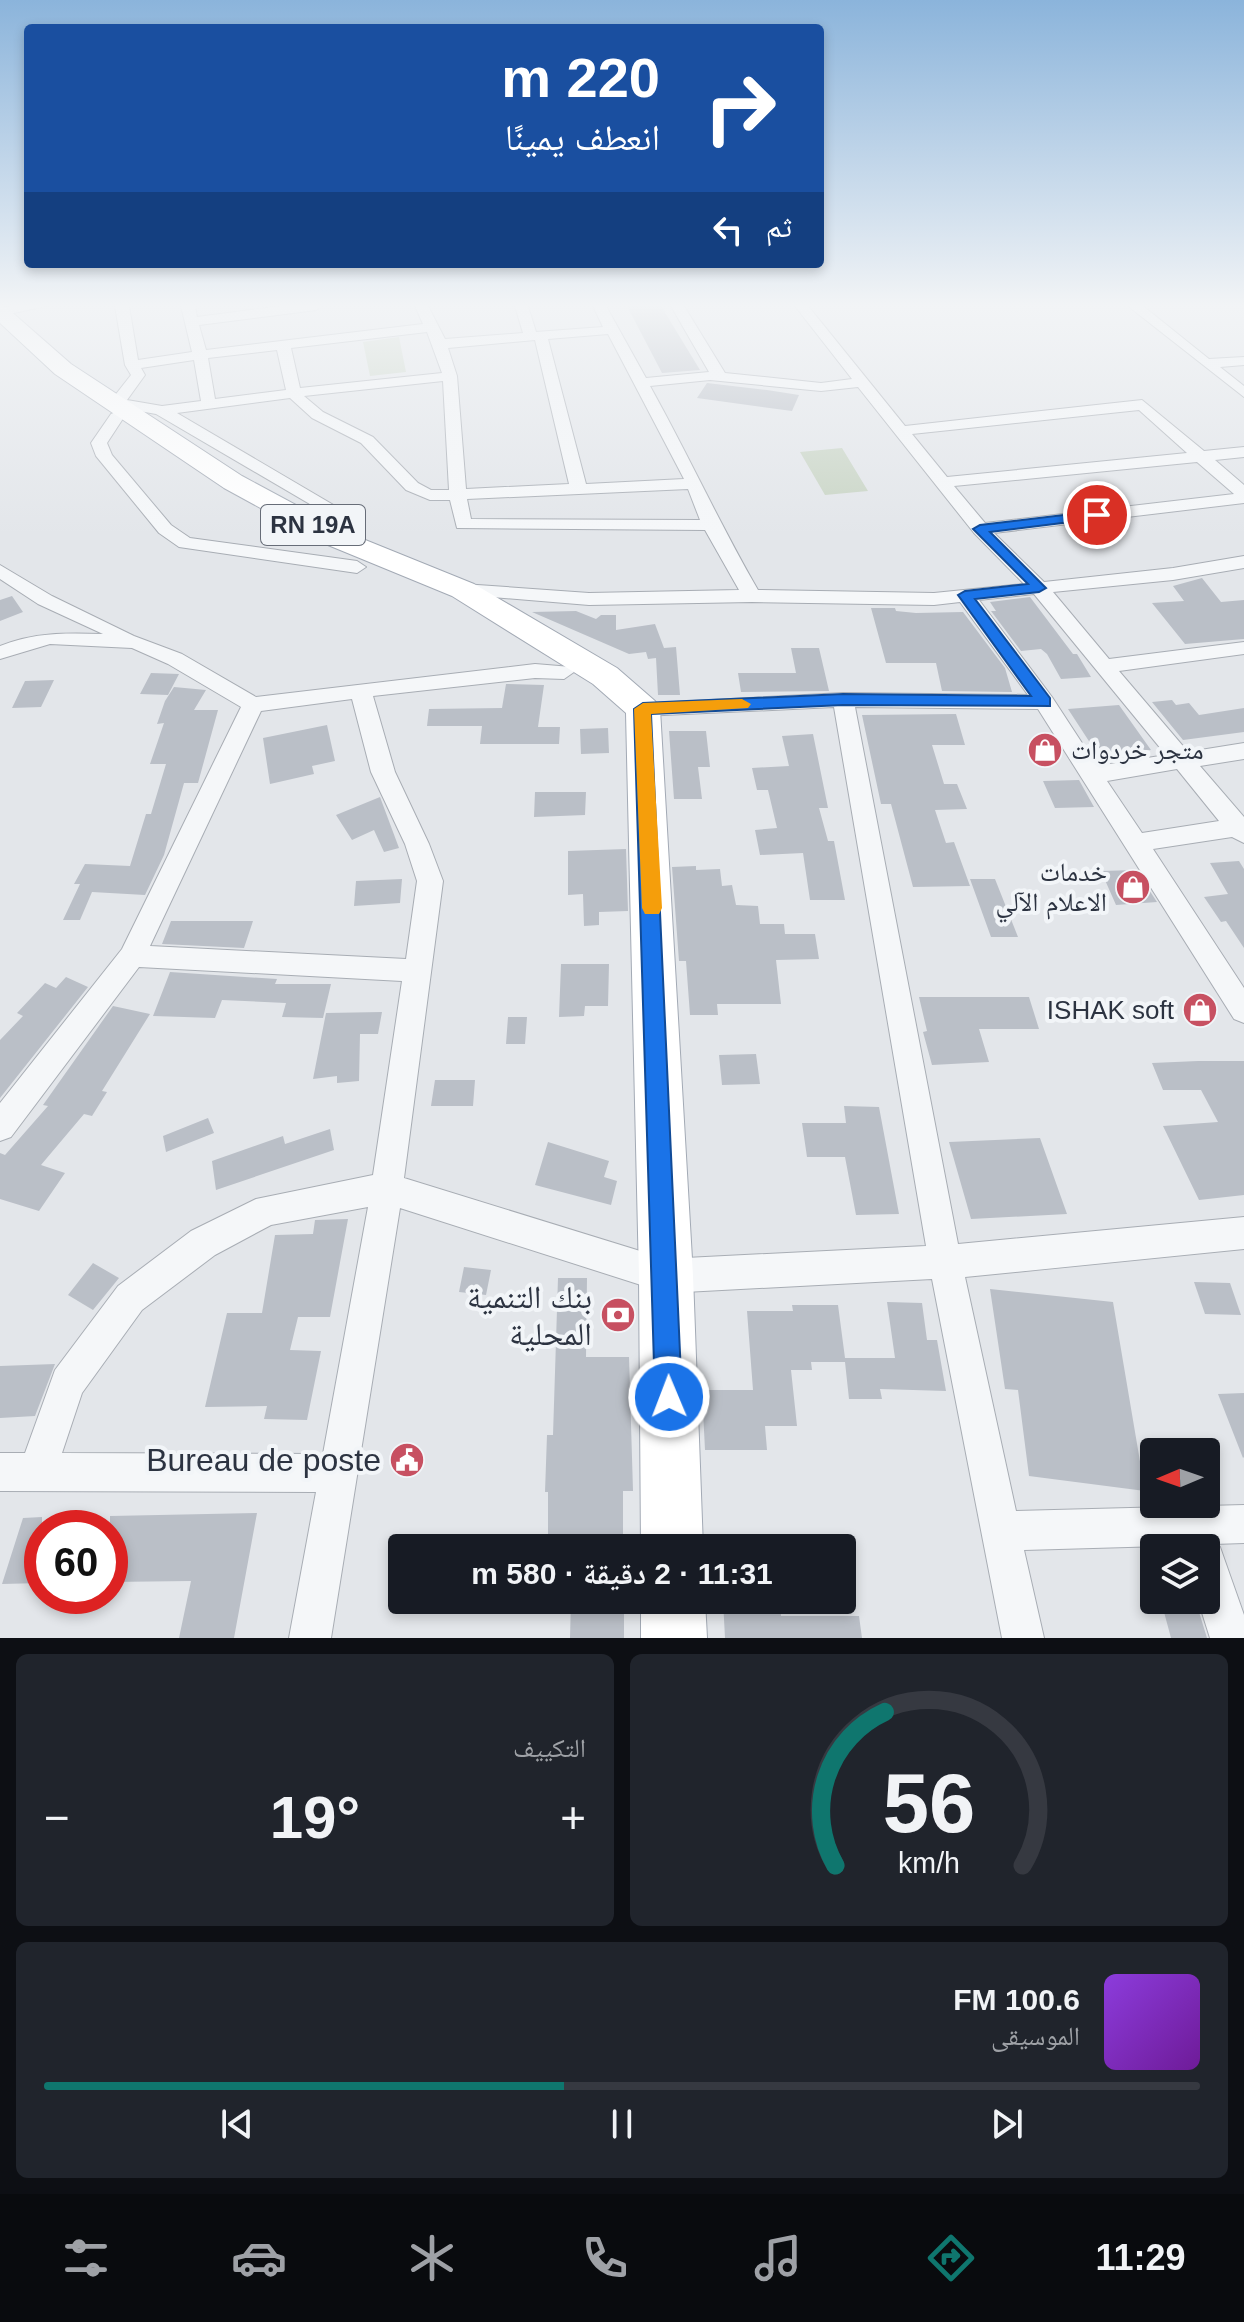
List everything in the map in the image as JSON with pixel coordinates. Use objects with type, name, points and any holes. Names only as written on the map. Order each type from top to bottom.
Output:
[{"type":"main road","name":"RN 19A","points":[[68,382],[233,482],[338,539],[463,590],[605,676],[643,709]]},
{"type":"main road","name":"RN 19A","points":[[116,410],[245,505],[357,567],[643,709]]},
{"type":"main road","points":[[643,709],[666,1276],[672,1534]]},
{"type":"main road","points":[[673,1614],[674,1638]]},
{"type":"street","points":[[133,382],[99,443],[104,456],[165,529],[185,543],[357,567]]},
{"type":"street","points":[[205,382],[209,406]]},
{"type":"street","points":[[292,382],[294,393],[314,413],[368,441],[395,474],[425,495],[695,484]]},
{"type":"street","points":[[161,411],[391,382]]},
{"type":"street","points":[[450,382],[463,524],[711,525]]},
{"type":"street","points":[[549,382],[579,490]]},
{"type":"street","points":[[645,382],[639,383],[695,484],[711,525],[752,596]]},
{"type":"street","points":[[779,382],[821,387],[860,382]]},
{"type":"street","points":[[864,382],[980,529],[1039,588],[1181,761],[1242,829]]},
{"type":"street","points":[[901,431],[1142,405],[1244,496]]},
{"type":"street","points":[[116,410],[150,407],[161,411],[338,513]]},
{"type":"street","points":[[943,482],[1244,452]]},
{"type":"street","points":[[233,482],[262,469]]},
{"type":"street","points":[[980,529],[1244,496]]},
{"type":"street","points":[[463,590],[589,599],[752,596],[934,599],[1173,574],[1244,562]]},
{"type":"street","points":[[0,571],[45,600],[175,659],[253,705],[535,671],[564,672]]},
{"type":"street","points":[[965,595],[1044,702],[1244,1011]]},
{"type":"street","points":[[0,653],[50,638],[135,642]]},
{"type":"street","points":[[1104,666],[1244,648]]},
{"type":"street","points":[[310,1638],[387,1188],[430,881],[417,844],[383,772],[361,691]]},
{"type":"street","points":[[643,709],[843,700],[1044,702]]},
{"type":"street","points":[[843,700],[945,1262],[1023,1638]]},
{"type":"street","points":[[0,1127],[132,956],[253,705]]},
{"type":"street","points":[[1091,775],[1244,751]]},
{"type":"street","points":[[1135,843],[1242,829]]},
{"type":"street","points":[[132,956],[419,971]]},
{"type":"street","points":[[337,1473],[18,1473],[68,1383],[130,1298],[203,1243],[267,1210],[387,1188],[666,1276],[945,1262],[1242,1238]]},
{"type":"street","points":[[1220,1536],[1244,1524]]},
{"type":"street","points":[[1001,1531],[1140,1541]]},
{"type":"street","points":[[1220,1604],[1231,1638]]},
{"type":"green space","points":[[842,448],[868,491],[825,495],[800,452]]},
{"type":"building","points":[[707,383],[799,395],[792,411],[697,398]]},
{"type":"building","points":[[1202,578],[1221,602],[1244,600],[1244,639],[1185,644],[1152,603],[1184,601],[1173,586]]},
{"type":"building","points":[[12,596],[23,612],[0,621],[0,600]]},
{"type":"building","points":[[1030,597],[1073,654],[1077,654],[1091,677],[1061,679],[1047,654],[1041,649],[1021,651],[991,611],[996,611],[990,602]]},
{"type":"building","points":[[871,608],[895,608],[896,611],[916,613],[963,612],[1005,668],[1012,692],[942,691],[936,663],[886,663]]},
{"type":"building","points":[[576,611],[596,619],[601,615],[616,615],[616,630],[655,624],[664,648],[676,647],[680,695],[658,695],[656,658],[648,659],[646,652],[629,654],[532,612]]},
{"type":"building","points":[[791,648],[819,648],[829,691],[741,692],[738,673],[796,673]]},
{"type":"building","points":[[151,673],[179,674],[168,695],[140,694]]},
{"type":"building","points":[[54,680],[41,707],[12,708],[25,681]]},
{"type":"building","points":[[506,684],[544,685],[538,727],[560,727],[559,744],[480,744],[482,726],[427,726],[429,709],[502,708]]},
{"type":"building","points":[[174,687],[206,690],[194,710],[218,710],[198,783],[184,783],[164,855],[145,895],[92,892],[80,920],[63,920],[80,884],[74,884],[85,864],[130,866],[146,814],[151,814],[166,764],[150,764],[164,723],[157,724]]},
{"type":"building","points":[[1172,700],[1176,705],[1189,703],[1199,715],[1244,708],[1244,732],[1183,740],[1152,702]]},
{"type":"building","points":[[1119,705],[1151,750],[1098,755],[1068,709]]},
{"type":"building","points":[[956,714],[965,745],[932,745],[944,784],[957,784],[967,809],[935,810],[946,843],[954,842],[970,886],[913,887],[891,804],[881,804],[862,715]]},
{"type":"building","points":[[327,725],[335,761],[312,766],[314,774],[270,784],[263,738]]},
{"type":"building","points":[[608,728],[609,753],[581,754],[580,729]]},
{"type":"building","points":[[669,731],[706,731],[710,767],[698,767],[702,799],[674,799]]},
{"type":"building","points":[[813,734],[828,808],[819,808],[828,841],[834,841],[845,900],[810,900],[803,853],[760,855],[755,830],[777,828],[768,790],[757,790],[752,768],[789,766],[782,736]]},
{"type":"building","points":[[1079,780],[1094,807],[1055,808],[1043,781]]},
{"type":"building","points":[[535,792],[586,792],[585,815],[534,817]]},
{"type":"building","points":[[380,797],[399,848],[384,852],[374,830],[352,840],[336,815]]},
{"type":"building","points":[[626,849],[628,911],[599,912],[599,925],[584,926],[583,894],[568,895],[568,851]]},
{"type":"building","points":[[1239,861],[1244,869],[1244,948],[1226,921],[1221,922],[1204,897],[1228,894],[1210,863]]},
{"type":"building","points":[[696,866],[696,870],[720,869],[722,886],[732,885],[736,905],[758,906],[760,924],[784,924],[785,934],[815,934],[819,959],[776,960],[781,1004],[717,1004],[718,1015],[690,1015],[686,961],[679,961],[672,867]]},
{"type":"building","name":"خدمات الاعلام الآلي","points":[[1136,870],[1157,902],[1116,905],[1101,871]]},
{"type":"building","points":[[402,879],[400,903],[354,906],[356,881]]},
{"type":"building","points":[[970,879],[995,879],[1018,937],[991,937]]},
{"type":"building","points":[[171,921],[253,921],[244,948],[162,944]]},
{"type":"building","points":[[561,964],[609,964],[608,1006],[585,1006],[584,1016],[559,1017]]},
{"type":"building","points":[[170,972],[277,979],[275,984],[331,984],[323,1018],[282,1017],[286,1003],[222,1000],[215,1018],[153,1016]]},
{"type":"building","points":[[66,977],[88,987],[0,1098],[0,1040],[23,1016],[17,1013],[45,983],[56,988]]},
{"type":"building","points":[[919,997],[1029,997],[1039,1029],[979,1029],[989,1062],[932,1065],[923,1032],[927,1031]]},
{"type":"building","points":[[113,1006],[150,1014],[102,1091],[107,1092],[92,1116],[84,1114],[41,1165],[65,1173],[39,1211],[0,1199],[0,1153],[5,1155],[48,1106],[43,1105]]},
{"type":"building","points":[[382,1012],[378,1034],[360,1034],[359,1081],[337,1083],[337,1076],[313,1079],[326,1013]]},
{"type":"building","points":[[508,1017],[527,1017],[525,1044],[506,1044]]},
{"type":"building","points":[[756,1054],[760,1084],[722,1085],[719,1055]]},
{"type":"building","points":[[1244,1061],[1244,1195],[1199,1200],[1163,1126],[1218,1122],[1201,1090],[1163,1090],[1152,1063]]},
{"type":"building","points":[[435,1080],[475,1080],[473,1106],[431,1106]]},
{"type":"building","points":[[844,1106],[879,1107],[899,1214],[856,1215],[845,1157],[807,1157],[802,1123],[846,1123]]},
{"type":"building","points":[[208,1118],[214,1133],[166,1152],[163,1136]]},
{"type":"building","points":[[330,1129],[334,1150],[216,1190],[212,1161],[283,1136],[285,1144]]},
{"type":"building","points":[[1040,1138],[1067,1214],[971,1219],[949,1142]]},
{"type":"building","points":[[548,1142],[609,1161],[604,1177],[617,1181],[611,1205],[535,1185]]},
{"type":"building","points":[[348,1219],[330,1317],[298,1317],[290,1350],[321,1351],[307,1420],[264,1419],[267,1406],[205,1407],[227,1313],[262,1313],[275,1235],[313,1234],[315,1220]]},
{"type":"building","points":[[93,1263],[119,1278],[93,1310],[68,1295]]},
{"type":"building","points":[[464,1267],[491,1270],[486,1295],[459,1292]]},
{"type":"building","points":[[558,1278],[587,1278],[586,1357],[629,1357],[633,1491],[623,1491],[623,1534],[548,1534],[548,1492],[545,1492],[547,1435],[553,1435]]},
{"type":"building","points":[[1194,1282],[1230,1283],[1241,1315],[1205,1314]]},
{"type":"building","points":[[990,1289],[1113,1302],[1140,1461],[1140,1490],[1029,1476],[1018,1390],[1005,1389]]},
{"type":"building","points":[[887,1302],[922,1303],[927,1340],[937,1340],[946,1391],[880,1389],[882,1399],[849,1399],[845,1362],[811,1362],[812,1370],[791,1370],[797,1426],[765,1426],[767,1450],[705,1450],[702,1390],[753,1390],[747,1311],[793,1311],[792,1305],[838,1305],[845,1358],[895,1358]]},
{"type":"building","points":[[55,1364],[35,1416],[0,1418],[0,1366]]},
{"type":"building","points":[[1244,1393],[1244,1457],[1243,1458],[1218,1394]]},
{"type":"building","points":[[257,1513],[234,1638],[179,1638],[191,1581],[128,1582],[128,1516]]},
{"type":"building","points":[[23,1518],[24,1583],[2,1584]]},
{"type":"building","points":[[571,1614],[624,1614],[624,1638],[570,1638]]},
{"type":"building","points":[[724,1614],[859,1616],[862,1638],[725,1638]]},
{"type":"building","points":[[1165,1614],[1200,1614],[1207,1638],[1171,1638]]},
{"type":"slow traffic","points":[[652,908],[643,709],[742,704]]},
{"type":"place","name":"متجر خردوات","points":[[1045,750]]},
{"type":"place","name":"خدمات الاعلام الآلي","points":[[1133,887]]},
{"type":"place","name":"ISHAK soft","points":[[1200,1010]]},
{"type":"place","name":"بنك التنمية المحلية","points":[[618,1315]]},
{"type":"place","name":"Bureau de poste","points":[[407,1460]]},
{"type":"route","points":[[669,1397],[643,709],[843,700],[1044,702],[965,595],[1039,588],[980,529],[1097,515]]}]
